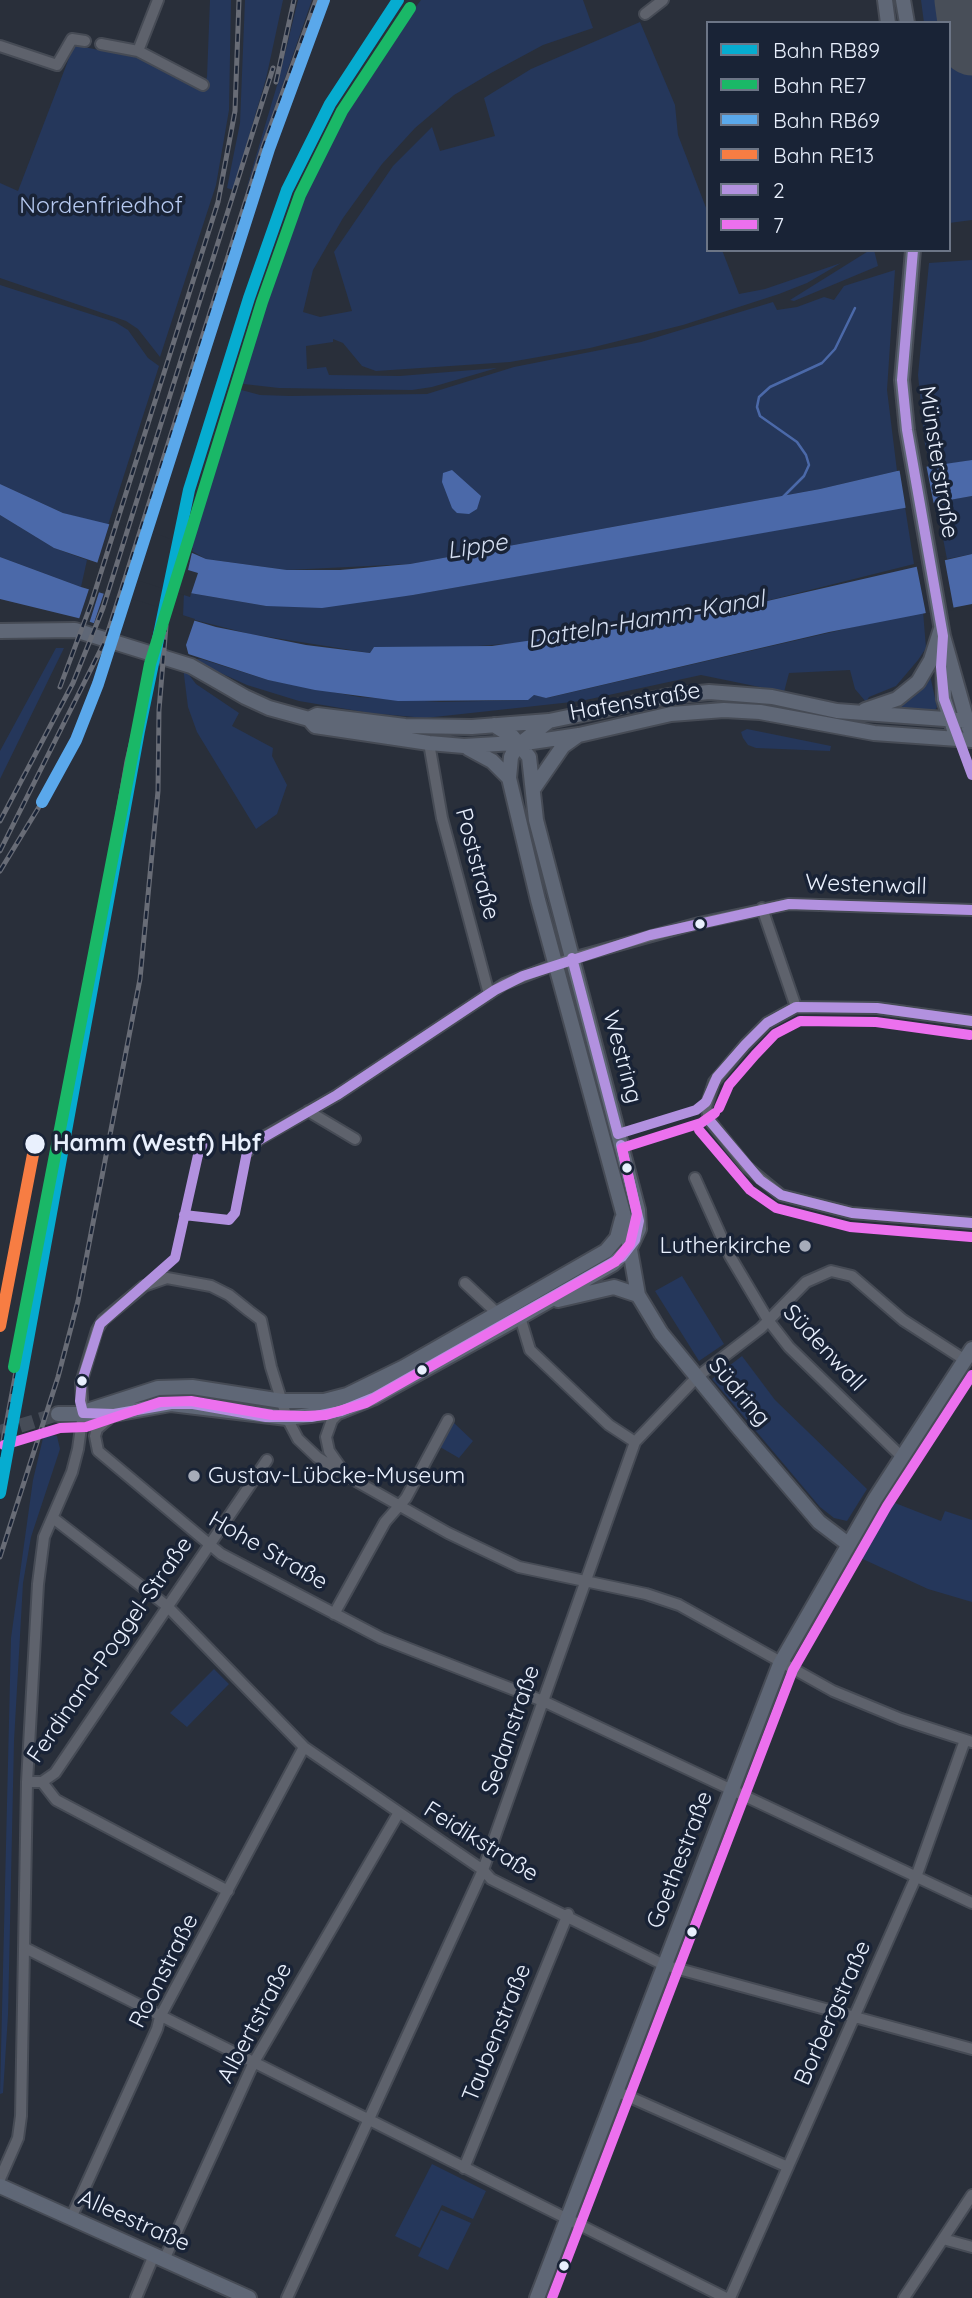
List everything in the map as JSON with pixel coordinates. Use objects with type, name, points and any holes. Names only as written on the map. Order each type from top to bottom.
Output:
[{"type":"main road","points":[[885,0],[888,21]]},
{"type":"main road","points":[[903,0],[907,21]]},
{"type":"main road","name":"Münsterstraße","points":[[913,252],[902,380],[909,446],[942,643],[969,720],[972,739]]},
{"type":"main road","name":"Hafenstraße","points":[[0,631],[75,630],[191,666],[269,708],[309,719],[315,726],[429,743],[464,746],[519,743],[579,735],[671,714],[732,710],[760,712],[874,733],[972,739]]},
{"type":"main road","points":[[854,712],[886,704],[904,694],[923,675],[942,643]]},
{"type":"main road","points":[[942,643],[942,683],[957,739]]},
{"type":"main road","name":"Hafenstraße","points":[[309,719],[317,715],[427,727],[494,725],[549,721],[669,696],[709,692],[772,697],[854,712],[969,720]]},
{"type":"main road","points":[[549,721],[519,743],[511,757],[509,779],[564,961]]},
{"type":"main road","points":[[494,725],[519,743],[528,757],[536,820],[564,961]]},
{"type":"main road","points":[[534,788],[563,746],[579,735]]},
{"type":"main road","points":[[464,746],[492,761],[509,779]]},
{"type":"main road","name":"Westring","points":[[564,961],[630,1248]]},
{"type":"main road","name":"Westring","points":[[564,961],[638,1210],[639,1229],[630,1248]]},
{"type":"main road","points":[[83,1413],[159,1388],[192,1387],[282,1401],[324,1401],[360,1390],[606,1251],[618,1238],[623,1213]]},
{"type":"main road","points":[[58,1414],[114,1414],[171,1404],[193,1404],[287,1418],[341,1411],[373,1398],[520,1317],[613,1264],[630,1248]]},
{"type":"main road","name":"Südring","points":[[630,1248],[638,1294],[661,1333],[819,1522],[848,1544]]},
{"type":"main road","points":[[540,1305],[614,1287],[638,1294]]},
{"type":"main road","name":"Goethestraße","points":[[537,2298],[780,1664],[848,1544],[969,1355]]},
{"type":"main road","name":"Alleestraße","points":[[0,2186],[249,2298]]},
{"type":"street","points":[[138,51],[158,0]]},
{"type":"street","points":[[645,14],[663,0]]},
{"type":"street","points":[[0,46],[57,65],[72,39],[85,41]]},
{"type":"street","points":[[101,44],[138,51],[203,85]]},
{"type":"street","name":"Poststraße","points":[[429,743],[444,825],[489,994]]},
{"type":"street","name":"Westenwall","points":[[247,1152],[258,1140],[308,1111],[512,980],[564,961],[762,908],[811,903],[972,910]]},
{"type":"street","points":[[762,908],[796,1007]]},
{"type":"street","points":[[972,1021],[877,1008],[796,1007],[767,1023],[745,1045],[714,1082],[706,1107],[710,1121],[747,1167],[781,1195],[852,1213],[972,1223]]},
{"type":"street","points":[[308,1111],[355,1139]]},
{"type":"street","name":"Südenwall","points":[[695,1178],[728,1252],[768,1321],[789,1347],[902,1457]]},
{"type":"street","name":"Sedanstraße","points":[[287,2298],[483,1870],[635,1442],[696,1377],[768,1321],[806,1282],[831,1271],[852,1276],[902,1320],[969,1355]]},
{"type":"street","points":[[0,2179],[13,2152],[21,2116],[27,1782],[39,1572],[44,1537],[72,1472],[83,1413],[80,1401],[82,1381],[100,1324],[144,1286],[167,1278],[221,1290],[261,1320],[287,1418],[298,1439],[317,1457],[347,1476],[494,1557],[519,1567],[646,1594],[679,1605],[780,1664],[864,1705],[968,1741]]},
{"type":"street","points":[[465,1283],[497,1313]]},
{"type":"street","points":[[520,1317],[530,1350],[609,1425],[635,1442]]},
{"type":"street","points":[[341,1411],[332,1420],[326,1437],[334,1460],[347,1476]]},
{"type":"street","name":"Hohe Straße","points":[[114,1414],[97,1429],[95,1436],[98,1451],[209,1546],[396,1645],[543,1701],[717,1784],[733,1788],[972,1903]]},
{"type":"street","points":[[334,1614],[398,1504],[406,1498],[448,1420]]},
{"type":"street","name":"Ferdinand-Poggel-Straße","points":[[27,1782],[42,1782],[55,1773],[267,1460]]},
{"type":"street","name":"Feidikstraße","points":[[52,1518],[167,1606],[304,1747],[483,1870],[491,1879],[568,1914],[664,1965],[972,2049]]},
{"type":"street","name":"Borbergstraße","points":[[728,2298],[916,1877],[968,1741]]},
{"type":"street","name":"Roonstraße","points":[[71,2218],[160,2017],[304,1747]]},
{"type":"street","points":[[42,1782],[56,1800],[228,1891]]},
{"type":"street","name":"Albertstraße","points":[[136,2298],[159,2257],[254,2062],[398,1814]]},
{"type":"street","name":"Taubenstraße","points":[[464,2168],[568,1914]]},
{"type":"street","points":[[25,1948],[728,2298]]},
{"type":"street","points":[[616,2091],[788,2166]]},
{"type":"street","points":[[904,2298],[972,2195]]},
{"type":"street","points":[[943,2239],[972,2247]]},
{"type":"green space","name":"Nordenfriedhof","points":[[210,0],[231,0],[229,110],[216,185],[160,357],[138,329],[126,321],[0,278],[0,183],[18,191],[74,45],[144,59],[202,90],[207,77]]},
{"type":"green space","points":[[245,0],[283,0],[266,79],[233,190],[227,188],[240,123]]},
{"type":"green space","points":[[298,0],[312,0],[245,193],[278,82]]},
{"type":"green space","points":[[421,0],[583,0],[593,28],[543,45],[491,73],[454,95],[415,128],[382,164],[343,218],[313,270],[303,312],[320,317],[352,311],[334,252],[393,166],[432,127],[440,151],[495,136],[484,98],[531,69],[640,22],[675,105],[678,135],[706,208],[706,252],[723,252],[739,294],[765,289],[841,263],[807,283],[779,294],[683,325],[590,348],[510,362],[376,371],[362,366],[343,343],[333,339],[333,342],[306,346],[307,369],[326,367],[329,375],[400,376],[497,368],[432,387],[412,390],[279,388],[235,383],[286,224],[318,151],[372,64]]},
{"type":"green space","points":[[921,0],[972,0],[972,220],[951,223],[951,21],[924,21]]},
{"type":"green space","points":[[867,252],[874,252],[878,266],[794,301],[790,300]]},
{"type":"green space","points":[[972,260],[972,460],[931,467],[925,445],[918,375],[929,263]]},
{"type":"green space","points":[[895,270],[887,390],[897,471],[820,489],[410,564],[287,570],[206,559],[190,550],[201,494],[234,388],[260,395],[290,396],[427,394],[514,367],[641,342],[773,302],[777,310],[797,307],[824,297],[834,300],[844,286]]},
{"type":"green space","points":[[0,285],[115,322],[128,330],[148,358],[159,366],[108,525],[63,513],[0,484]]},
{"type":"green space","points":[[972,496],[972,554],[947,559],[936,502]]},
{"type":"green space","points":[[905,507],[914,564],[762,602],[532,642],[451,648],[374,647],[370,653],[250,634],[183,617],[184,592],[266,606],[413,595]]},
{"type":"green space","points":[[0,515],[54,548],[87,560],[81,587],[0,557]]},
{"type":"green space","points":[[923,611],[926,648],[896,686],[869,697],[866,702],[855,689],[850,670],[789,673],[784,692],[701,675],[581,701],[425,718],[370,713],[299,701],[247,685],[190,659],[201,659],[268,680],[359,697],[441,702],[527,700],[534,695],[547,698]]},
{"type":"green space","points":[[56,648],[64,648],[0,779],[0,751]]},
{"type":"green space","points":[[183,667],[196,684],[239,713],[232,726],[273,748],[272,756],[287,785],[277,814],[256,829],[197,732],[188,707]]},
{"type":"green space","points":[[930,675],[937,707],[934,712],[885,711],[915,693]]},
{"type":"green space","points":[[747,729],[831,746],[830,751],[756,748],[748,745],[743,738],[741,732]]},
{"type":"green space","points":[[682,1276],[724,1344],[699,1361],[655,1291]]},
{"type":"green space","points":[[742,1356],[775,1400],[867,1489],[847,1521],[834,1518],[820,1507],[712,1379]]},
{"type":"green space","points":[[453,1422],[473,1441],[459,1458],[440,1447]]},
{"type":"green space","points":[[44,1434],[57,1436],[60,1449],[31,1537],[23,1583],[14,1741],[8,2015],[3,2093],[0,2094],[11,1638],[33,1480]]},
{"type":"green space","points":[[890,1501],[941,1521],[945,1511],[972,1520],[972,1602],[928,1589],[854,1555]]},
{"type":"green space","points":[[214,1669],[229,1684],[187,1727],[170,1713]]},
{"type":"green space","points":[[432,2164],[486,2191],[473,2219],[442,2205],[420,2248],[395,2236]]},
{"type":"green space","points":[[441,2210],[471,2223],[448,2270],[418,2256]]},
{"type":"shaded area","points":[[972,460],[972,496],[413,595],[322,608],[266,606],[184,592],[54,548],[0,515],[0,484],[63,513],[149,534],[206,559],[287,570],[340,570],[410,564],[820,489],[897,471]]},
{"type":"shaded area","points":[[452,470],[481,496],[477,509],[469,514],[457,513],[452,508],[442,482],[443,473]]},
{"type":"shaded area","points":[[972,554],[972,604],[829,632],[546,698],[534,695],[528,700],[398,701],[315,690],[268,680],[78,618],[0,599],[0,557],[81,587],[216,627],[306,645],[370,653],[374,647],[492,646],[637,625],[763,602]]},
{"type":"pier","points":[[926,464],[934,505],[906,510],[899,467]]},
{"type":"pier","points":[[110,522],[150,531],[193,548],[188,570],[198,573],[190,597],[96,567]]},
{"type":"pier","points":[[944,556],[954,610],[926,614],[916,563]]},
{"type":"pier","points":[[90,586],[100,589],[89,624],[93,626],[105,590],[195,619],[186,645],[190,660],[78,622]]},
{"type":"waterway","points":[[783,497],[804,476],[809,465],[797,442],[760,416],[757,407],[759,397],[770,387],[822,363],[835,349],[855,308]]},
{"type":"runway","points":[[966,0],[972,44]]},
{"type":"tunnel","points":[[0,1432],[58,1414]]},
{"type":"railway","points":[[60,687],[91,604],[218,202],[235,111],[239,0]]},
{"type":"railway","points":[[276,82],[294,0]]},
{"type":"railway","points":[[0,851],[105,641],[263,147],[316,0]]},
{"type":"railway","points":[[0,821],[73,683],[103,608],[273,68]]},
{"type":"railway","points":[[0,1457],[91,972],[127,761],[162,615]]},
{"type":"railway","points":[[0,1557],[58,1377],[78,1301],[140,979],[158,791],[159,710],[166,626]]},
{"type":"railway","points":[[0,871],[42,802]]},
{"type":"rail line","name":"RB69","points":[[42,802],[76,740],[98,684],[269,149],[324,0]]},
{"type":"rail line","name":"RB89","points":[[0,1493],[139,731],[189,490],[249,298],[287,190],[330,104],[398,0]]},
{"type":"rail line","name":"RE7","points":[[14,1367],[150,664],[262,302],[300,195],[342,111],[410,8]]},
{"type":"rail line","name":"RE13","points":[[0,1326],[35,1144]]},
{"type":"transit line","name":"2","points":[[913,252],[902,380],[907,430],[943,636],[941,667],[944,699],[972,775]]},
{"type":"transit line","name":"2","points":[[184,1215],[229,1220],[235,1213],[247,1152],[254,1143],[337,1095],[495,990],[523,976],[650,935],[789,904],[972,910]]},
{"type":"transit line","name":"2","points":[[572,958],[618,1134]]},
{"type":"transit line","name":"2","points":[[706,1102],[717,1077],[745,1045],[767,1023],[796,1007],[877,1008],[972,1021]]},
{"type":"transit line","name":"7","points":[[719,1108],[729,1085],[755,1055],[775,1034],[800,1021],[876,1022],[970,1035]]},
{"type":"transit line","name":"2","points":[[618,1134],[696,1110],[706,1102]]},
{"type":"transit line","name":"7","points":[[4,1445],[60,1428],[86,1427],[160,1402],[191,1401],[272,1415],[305,1416],[326,1415],[366,1403],[615,1262],[630,1244],[637,1214],[622,1148],[701,1123],[715,1113]]},
{"type":"transit line","name":"2","points":[[710,1121],[760,1180],[781,1195],[852,1213],[972,1223]]},
{"type":"transit line","name":"7","points":[[699,1130],[750,1190],[776,1208],[850,1227],[971,1237]]},
{"type":"transit line","name":"2","points":[[83,1413],[80,1401],[82,1381],[100,1324],[175,1258],[198,1155],[204,1144]]},
{"type":"transit line","name":"2","points":[[83,1413],[114,1414],[171,1404],[193,1404],[266,1417],[311,1417],[341,1411],[373,1398],[622,1257],[635,1240],[639,1221],[621,1145]]},
{"type":"transit line","name":"7","points":[[552,2298],[793,1670],[887,1506],[972,1375]]},
{"type":"place","name":"Hamm (Westf) Hbf","points":[[35,1144]]},
{"type":"place","name":"Lutherkirche","points":[[805,1246]]},
{"type":"place","name":"Gustav-Lübcke-Museum","points":[[194,1476]]},
{"type":"water label","name":"Lippe","points":[[477,547]]},
{"type":"water label","name":"Datteln-Hamm-Kanal","points":[[646,620]]}]
